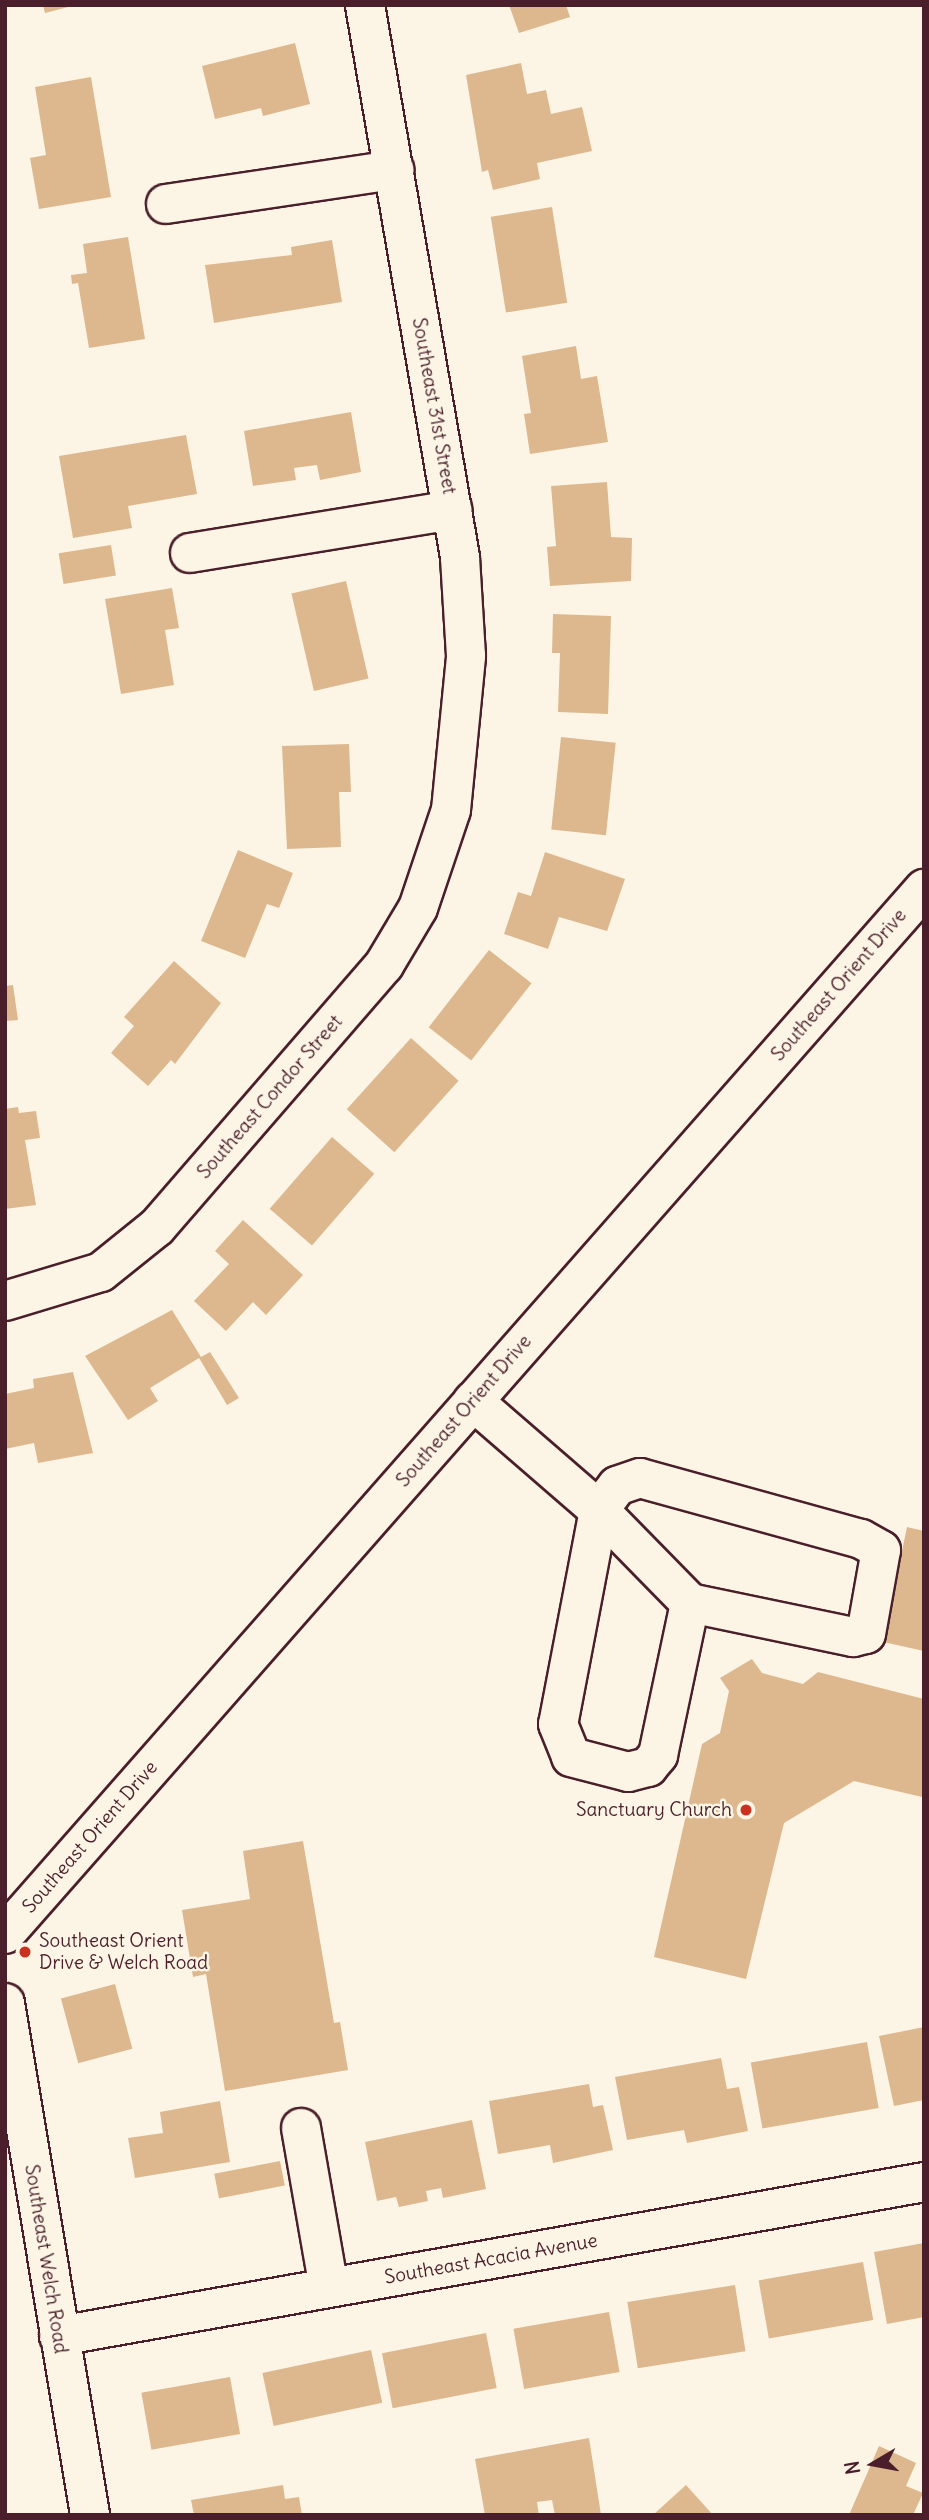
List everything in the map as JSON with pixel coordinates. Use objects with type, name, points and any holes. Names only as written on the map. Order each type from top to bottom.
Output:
[{"type":"street","name":"Southeast 31st Street","points":[[365,5],[452,510],[466,656],[451,810]]},
{"type":"street","points":[[166,204],[394,170]]},
{"type":"street","points":[[190,553],[452,510]]},
{"type":"street","name":"Southeast Condor Street","points":[[5,1301],[101,1272],[157,1227],[384,965],[418,908],[451,810]]},
{"type":"street","name":"Southeast Orient Drive","points":[[5,1934],[924,889]]},
{"type":"street","points":[[473,1401],[599,1510],[690,1603],[853,1637],[866,1634],[881,1550],[861,1539],[640,1478],[617,1486],[599,1510],[558,1724],[570,1757],[628,1772],[648,1767],[658,1755],[690,1603]]},
{"type":"street","name":"Southeast Welch Road","points":[[5,2003],[90,2515]]},
{"type":"street","points":[[301,2128],[329,2288]]},
{"type":"street","name":"Southeast Acacia Avenue","points":[[59,2336],[924,2182]]},
{"type":"building","points":[[43,5],[72,5],[72,6],[45,13]]},
{"type":"building","points":[[509,5],[566,5],[570,17],[519,33]]},
{"type":"building","points":[[295,43],[310,104],[263,116],[261,108],[215,119],[202,66]]},
{"type":"building","points":[[521,63],[527,94],[546,90],[551,114],[582,107],[592,151],[537,163],[540,179],[493,190],[488,170],[482,172],[466,75]]},
{"type":"building","points":[[91,77],[111,197],[39,209],[30,158],[46,155],[35,87]]},
{"type":"building","points":[[552,207],[567,303],[506,313],[491,217]]},
{"type":"building","points":[[128,237],[145,339],[89,348],[78,283],[72,284],[71,275],[87,273],[83,244]]},
{"type":"building","points":[[332,240],[342,302],[214,323],[205,265],[292,255],[291,247]]},
{"type":"building","points":[[576,346],[581,379],[597,376],[608,442],[530,454],[524,414],[531,413],[522,356]]},
{"type":"building","points":[[351,412],[361,472],[320,480],[317,465],[294,468],[296,480],[253,486],[244,431]]},
{"type":"building","points":[[186,435],[197,494],[128,506],[132,528],[73,538],[59,456]]},
{"type":"building","points":[[607,482],[611,537],[632,538],[631,581],[550,586],[547,547],[556,546],[551,486]]},
{"type":"building","points":[[111,545],[116,576],[64,584],[59,553]]},
{"type":"building","points":[[346,581],[368,678],[314,691],[291,594]]},
{"type":"building","points":[[172,588],[179,628],[165,630],[174,685],[121,694],[105,599]]},
{"type":"building","points":[[553,614],[611,616],[608,714],[558,712],[560,653],[552,653]]},
{"type":"building","points":[[561,737],[616,743],[606,835],[551,829]]},
{"type":"building","points":[[349,744],[351,792],[339,792],[341,847],[287,849],[282,746]]},
{"type":"building","points":[[238,850],[293,873],[279,908],[267,904],[245,958],[201,941]]},
{"type":"building","points":[[545,852],[625,879],[607,931],[559,917],[548,949],[504,934],[518,892],[531,896]]},
{"type":"building","points":[[489,950],[532,983],[471,1060],[429,1027]]},
{"type":"building","points":[[174,961],[221,1003],[175,1064],[171,1060],[148,1086],[111,1053],[134,1026],[124,1017]]},
{"type":"building","points":[[13,985],[18,1020],[5,1021],[5,986]]},
{"type":"building","points":[[411,1038],[459,1081],[394,1152],[347,1109]]},
{"type":"building","points":[[18,1107],[19,1113],[36,1111],[40,1138],[25,1140],[36,1205],[5,1209],[5,1109]]},
{"type":"building","points":[[332,1137],[374,1174],[312,1245],[270,1209]]},
{"type":"building","points":[[243,1220],[303,1275],[266,1315],[253,1302],[226,1331],[194,1301],[229,1264],[215,1251]]},
{"type":"building","points":[[172,1310],[201,1357],[210,1352],[239,1398],[227,1405],[199,1358],[150,1388],[158,1401],[128,1420],[85,1356]]},
{"type":"building","points":[[73,1372],[93,1453],[38,1463],[34,1443],[5,1449],[5,1394],[34,1388],[33,1379]]},
{"type":"building","points":[[907,1527],[924,1531],[924,1651],[883,1642]]},
{"type":"building","name":"Sanctuary Church","points":[[752,1659],[762,1673],[803,1684],[818,1672],[924,1699],[924,1791],[922,1797],[854,1781],[784,1823],[746,1979],[654,1957],[702,1744],[720,1733],[729,1691],[720,1678]]},
{"type":"building","points":[[303,1841],[334,2023],[340,2022],[348,2070],[225,2091],[206,1974],[193,1977],[182,1910],[250,1899],[243,1851]]},
{"type":"building","points":[[115,1984],[132,2049],[78,2063],[61,1998]]},
{"type":"building","points":[[924,2027],[924,2100],[894,2106],[879,2036]]},
{"type":"building","points":[[867,2042],[879,2108],[762,2128],[751,2062]]},
{"type":"building","points":[[721,2058],[727,2089],[739,2087],[748,2131],[687,2143],[684,2130],[627,2140],[615,2077]]},
{"type":"building","points":[[589,2084],[593,2107],[603,2105],[613,2150],[553,2163],[550,2145],[498,2154],[489,2101]]},
{"type":"building","points":[[220,2101],[230,2162],[135,2178],[128,2138],[163,2133],[160,2112]]},
{"type":"building","points":[[472,2120],[486,2189],[443,2198],[441,2188],[426,2191],[428,2201],[399,2207],[396,2197],[377,2201],[365,2142]]},
{"type":"building","points":[[280,2161],[285,2186],[219,2198],[214,2174]]},
{"type":"building","points":[[924,2243],[924,2317],[887,2324],[874,2252]]},
{"type":"building","points":[[863,2262],[873,2320],[769,2339],[759,2280]]},
{"type":"building","points":[[735,2285],[745,2351],[638,2368],[627,2302]]},
{"type":"building","points":[[609,2312],[620,2372],[524,2389],[513,2329]]},
{"type":"building","points":[[486,2333],[497,2388],[393,2408],[382,2353]]},
{"type":"building","points":[[371,2350],[382,2403],[274,2426],[262,2373]]},
{"type":"building","points":[[230,2377],[240,2434],[151,2450],[141,2393]]},
{"type":"building","points":[[589,2438],[601,2515],[555,2515],[552,2500],[537,2502],[539,2515],[485,2515],[475,2459]]},
{"type":"building","points":[[879,2446],[916,2463],[906,2486],[923,2493],[913,2515],[849,2515]]},
{"type":"building","points":[[283,2485],[285,2499],[299,2497],[302,2515],[194,2515],[191,2500]]},
{"type":"building","points":[[686,2485],[713,2515],[653,2515]]},
{"type":"place","name":"Sanctuary Church","points":[[746,1810]]},
{"type":"place","name":"Southeast Orient Drive & Welch Road","points":[[25,1952]]}]
